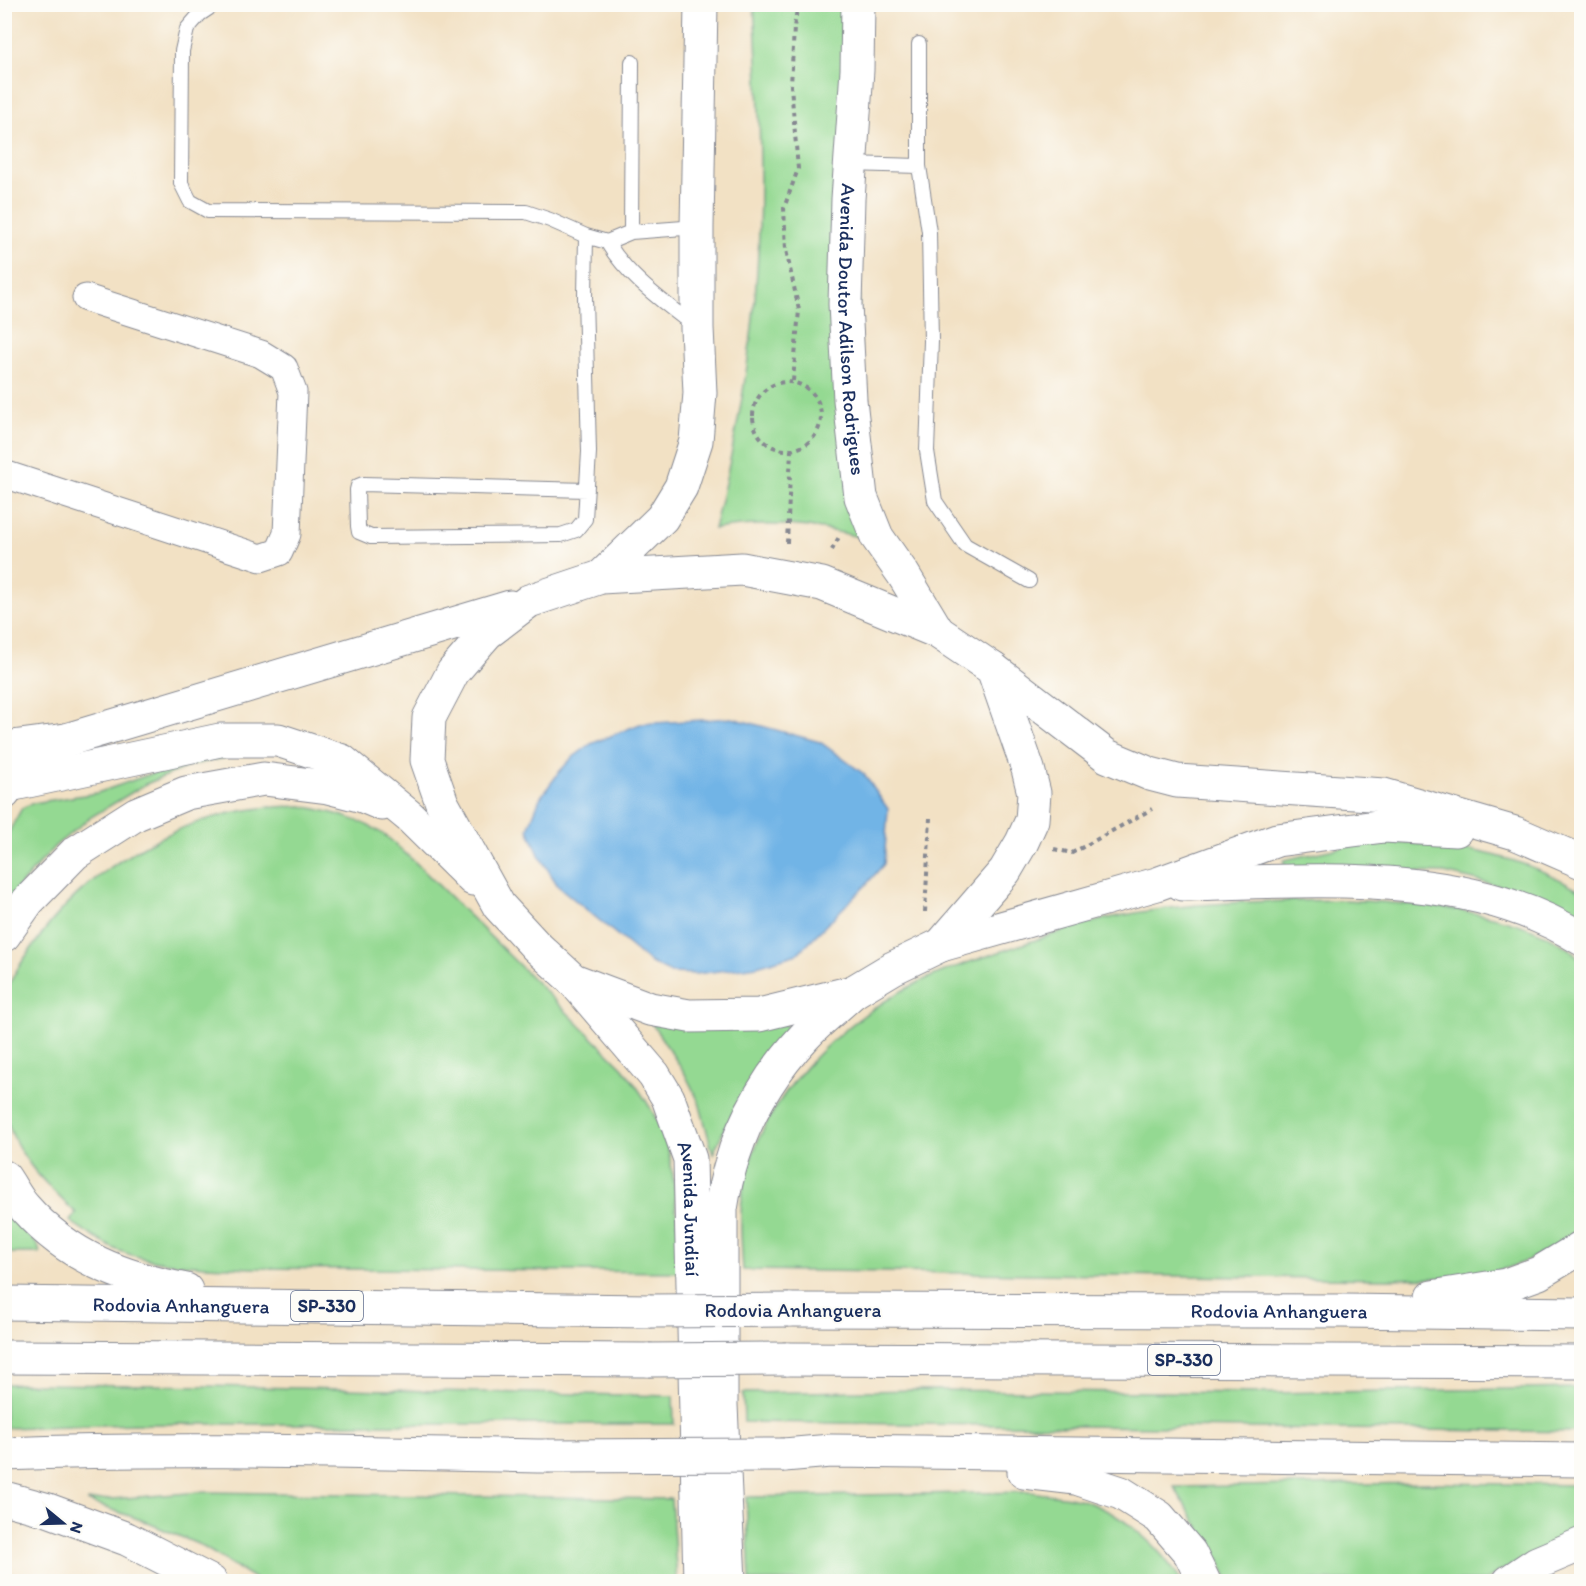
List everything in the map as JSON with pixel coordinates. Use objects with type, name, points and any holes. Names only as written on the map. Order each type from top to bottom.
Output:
[{"type":"main road","points":[[601,577],[662,519],[681,487],[696,441],[700,393],[697,328],[701,4]]},
{"type":"main road","name":"Avenida Doutor Adilson Rodrigues","points":[[858,4],[857,70],[850,164],[845,304],[850,400],[861,497],[877,537],[939,632]]},
{"type":"main road","points":[[4,748],[66,740],[529,602],[601,577],[742,569],[822,584],[939,632],[993,669],[1107,756],[1150,774],[1177,781],[1384,795],[1515,833],[1581,862]]},
{"type":"main road","points":[[499,906],[442,802],[427,760],[429,718],[453,672],[487,633],[529,602]]},
{"type":"main road","points":[[6,788],[220,740],[278,740],[342,761],[410,817],[536,946],[573,980],[650,1009],[689,1016],[759,1015],[853,992],[893,968],[1005,871],[1032,820],[1034,792],[1029,769],[993,669]]},
{"type":"main road","points":[[6,788],[66,740]]},
{"type":"main road","points":[[4,935],[28,902],[75,853],[136,814],[186,793],[264,779],[328,787],[363,796],[410,817]]},
{"type":"main road","points":[[931,933],[1157,884],[1277,840],[1384,826],[1515,833]]},
{"type":"main road","points":[[1157,884],[1310,881],[1385,883],[1491,900],[1529,912],[1562,927],[1581,939]]},
{"type":"main road","name":"Avenida Jundiaí","points":[[573,980],[654,1075],[668,1098],[690,1159],[700,1581]]},
{"type":"main road","name":"Avenida Jundiaí","points":[[729,1581],[721,1405],[721,1209],[726,1177],[738,1141],[757,1100],[781,1065],[806,1035],[853,992]]},
{"type":"main road","points":[[4,1177],[24,1207],[58,1239],[100,1265],[147,1282],[261,1305]]},
{"type":"main road","points":[[1344,1311],[1506,1285],[1539,1273],[1581,1247]]},
{"type":"main road","name":"Rodovia Anhanguera","points":[[4,1303],[650,1311],[1344,1311],[1581,1314]]},
{"type":"main road","name":"SP-330","points":[[4,1357],[1581,1362]]},
{"type":"main road","points":[[4,1454],[99,1450],[220,1450],[547,1456],[784,1455],[831,1451],[1581,1460]]},
{"type":"main road","points":[[831,1451],[1076,1478],[1121,1493],[1159,1517],[1190,1554],[1204,1581]]},
{"type":"main road","points":[[4,1498],[48,1510],[127,1539],[211,1581]]},
{"type":"main road","points":[[1509,1581],[1537,1563],[1581,1544]]},
{"type":"street","points":[[4,474],[261,558],[279,552],[287,534],[292,392],[284,368],[261,354],[86,298]]},
{"type":"lane","points":[[215,4],[200,14],[187,29],[182,51],[181,183],[190,201],[208,211],[526,212],[607,242],[631,232],[698,227]]},
{"type":"lane","points":[[919,44],[919,166],[929,232],[931,341],[927,451],[935,501],[965,545],[1029,581]]},
{"type":"lane","points":[[631,232],[632,62]]},
{"type":"lane","points":[[850,164],[919,166]]},
{"type":"lane","points":[[586,236],[585,297],[589,452],[587,490],[585,519],[576,530],[561,535],[371,537],[359,532],[357,490],[358,486],[363,484],[587,490]]},
{"type":"lane","points":[[607,242],[618,260],[646,289],[697,328]]},
{"type":"path","points":[[793,381],[799,310],[786,250],[784,208],[798,169],[790,86],[798,4]]},
{"type":"path","points":[[781,381],[793,381],[803,385],[818,400],[821,411],[817,432],[810,441],[791,450],[779,449],[764,441],[754,426],[752,415],[754,403],[761,393],[770,385],[781,381]]},
{"type":"path","points":[[787,543],[791,450]]},
{"type":"path","points":[[1022,842],[1072,853],[1170,800],[1177,781]]},
{"type":"path","points":[[930,818],[925,912],[931,933]]},
{"type":"green space","points":[[754,5],[854,5],[863,538],[789,525],[752,525],[714,529],[741,402],[757,271],[760,138]]},
{"type":"green space","points":[[248,753],[192,765],[146,784],[91,817],[55,846],[5,902],[5,839],[22,808],[33,803],[97,793],[196,758]]},
{"type":"green space","points":[[302,806],[357,821],[386,836],[623,1068],[647,1102],[665,1139],[674,1187],[680,1272],[255,1268],[185,1265],[150,1260],[117,1250],[70,1221],[76,1213],[30,1165],[13,1136],[8,1121],[4,1093],[3,1010],[7,989],[13,976],[54,918],[78,894],[133,852],[195,823],[228,814],[266,807]]},
{"type":"green space","points":[[1366,842],[1450,847],[1530,866],[1581,891],[1581,917],[1575,911],[1521,891],[1444,873],[1284,869],[1284,860]]},
{"type":"green space","points":[[1345,900],[1437,907],[1504,920],[1534,930],[1560,943],[1581,960],[1581,1229],[1573,1235],[1542,1253],[1510,1267],[1486,1273],[1445,1278],[743,1270],[741,1220],[744,1183],[757,1142],[771,1115],[787,1090],[827,1045],[850,1026],[900,992],[927,978],[970,962],[1066,930],[1119,916],[1203,905]]},
{"type":"green space","points":[[652,1024],[786,1024],[787,1032],[765,1060],[746,1090],[713,1154],[699,1102],[684,1072]]},
{"type":"green space","points":[[4,1206],[38,1246],[40,1253],[5,1253]]},
{"type":"green space","points":[[4,1384],[673,1396],[674,1424],[136,1424],[5,1428]]},
{"type":"green space","points":[[1581,1388],[1581,1432],[744,1422],[743,1393],[922,1390],[1269,1393]]},
{"type":"green space","points":[[1429,1483],[1581,1485],[1581,1529],[1486,1581],[1229,1581],[1220,1561],[1174,1487]]},
{"type":"green space","points":[[202,1492],[671,1499],[677,1581],[259,1581],[200,1545],[141,1520],[87,1501]]},
{"type":"green space","points":[[1031,1492],[1076,1498],[1112,1513],[1151,1543],[1181,1581],[750,1581],[746,1497]]},
{"type":"water","points":[[732,718],[820,742],[864,774],[888,809],[884,864],[797,954],[757,966],[696,974],[671,973],[651,963],[558,886],[540,857],[528,829],[540,798],[560,771],[572,758],[591,744],[640,724]]}]
